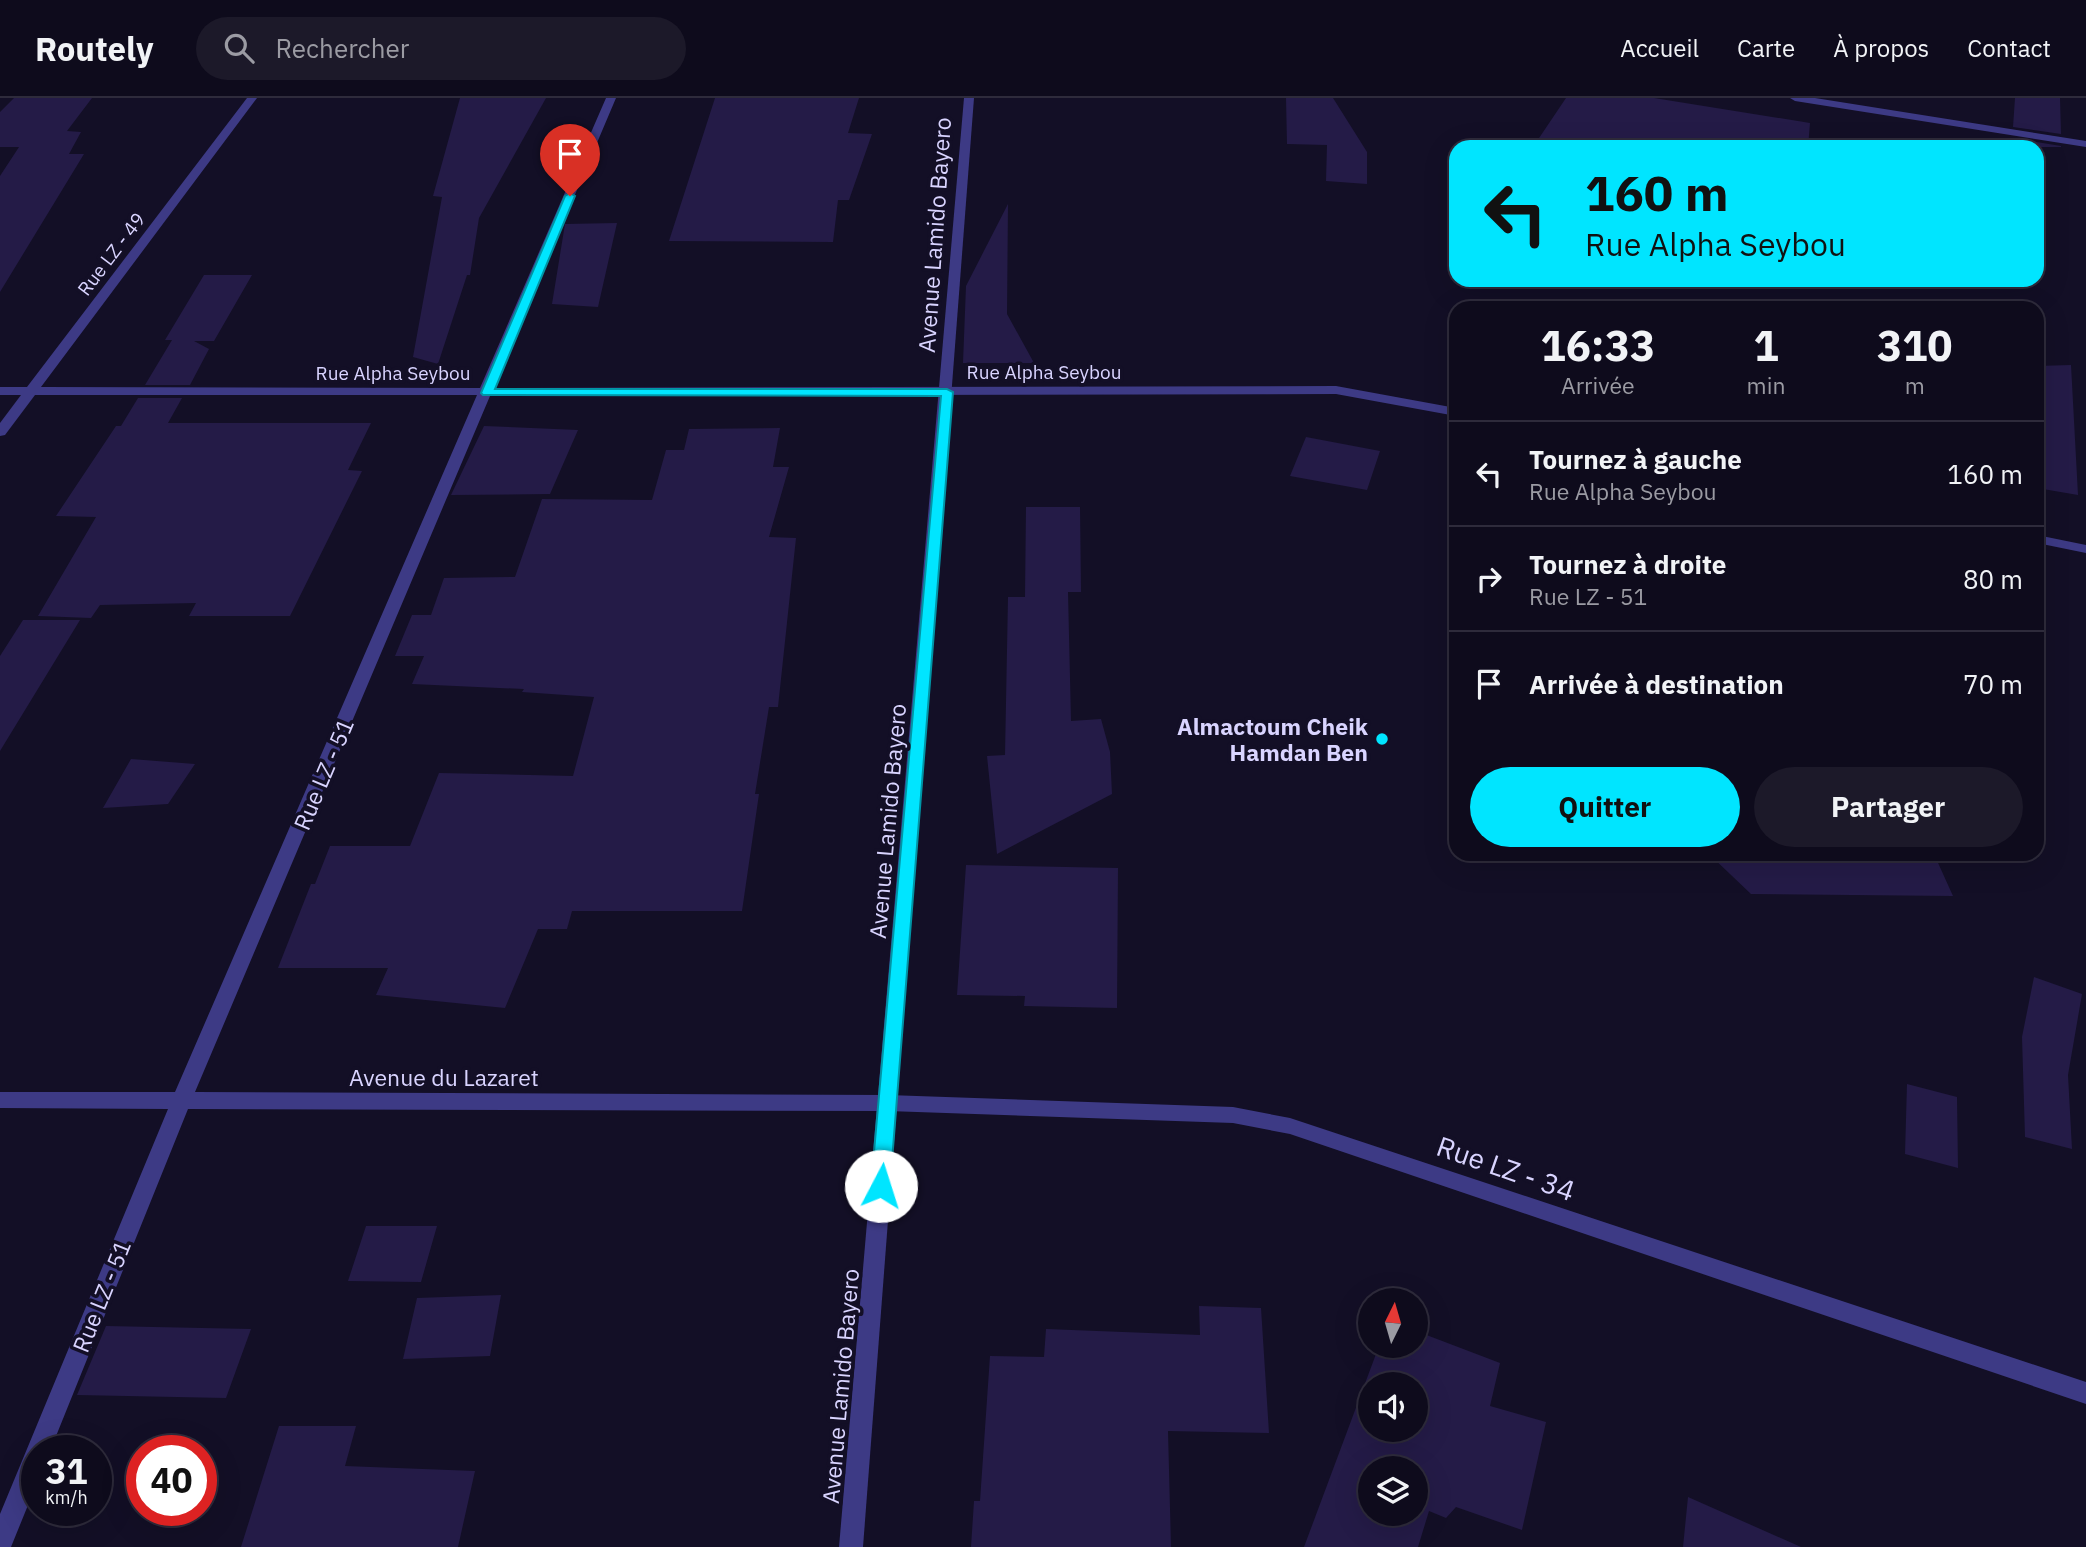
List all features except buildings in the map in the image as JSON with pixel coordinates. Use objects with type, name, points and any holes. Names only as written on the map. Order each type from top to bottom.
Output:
[{"type":"street","name":"Rue LZ - 49","points":[[0,432],[252,98]]},
{"type":"street","name":"Rue LZ - 51","points":[[44,1435],[181,1101],[487,393],[611,98]]},
{"type":"street","name":"Avenue Lamido Bayero","points":[[851,1547],[969,98]]},
{"type":"street","points":[[1795,98],[2086,144]]},
{"type":"street","name":"Rue Alpha Seybou","points":[[0,391],[487,393],[1336,390],[1374,394],[1449,410]]},
{"type":"street","points":[[2044,540],[2086,549]]},
{"type":"street","name":"Avenue du Lazaret","points":[[0,1100],[888,1103]]},
{"type":"street","name":"Rue LZ - 34","points":[[888,1103],[1233,1115],[1290,1126],[2086,1393]]},
{"type":"street","name":"Rue LZ - 51","points":[[0,1543],[21,1491]]},
{"type":"place","name":"Almactoum Cheik Hamdan Ben","points":[[1382,739]]},
{"type":"route","points":[[570,196],[487,393],[947,392],[881,1186]]}]
